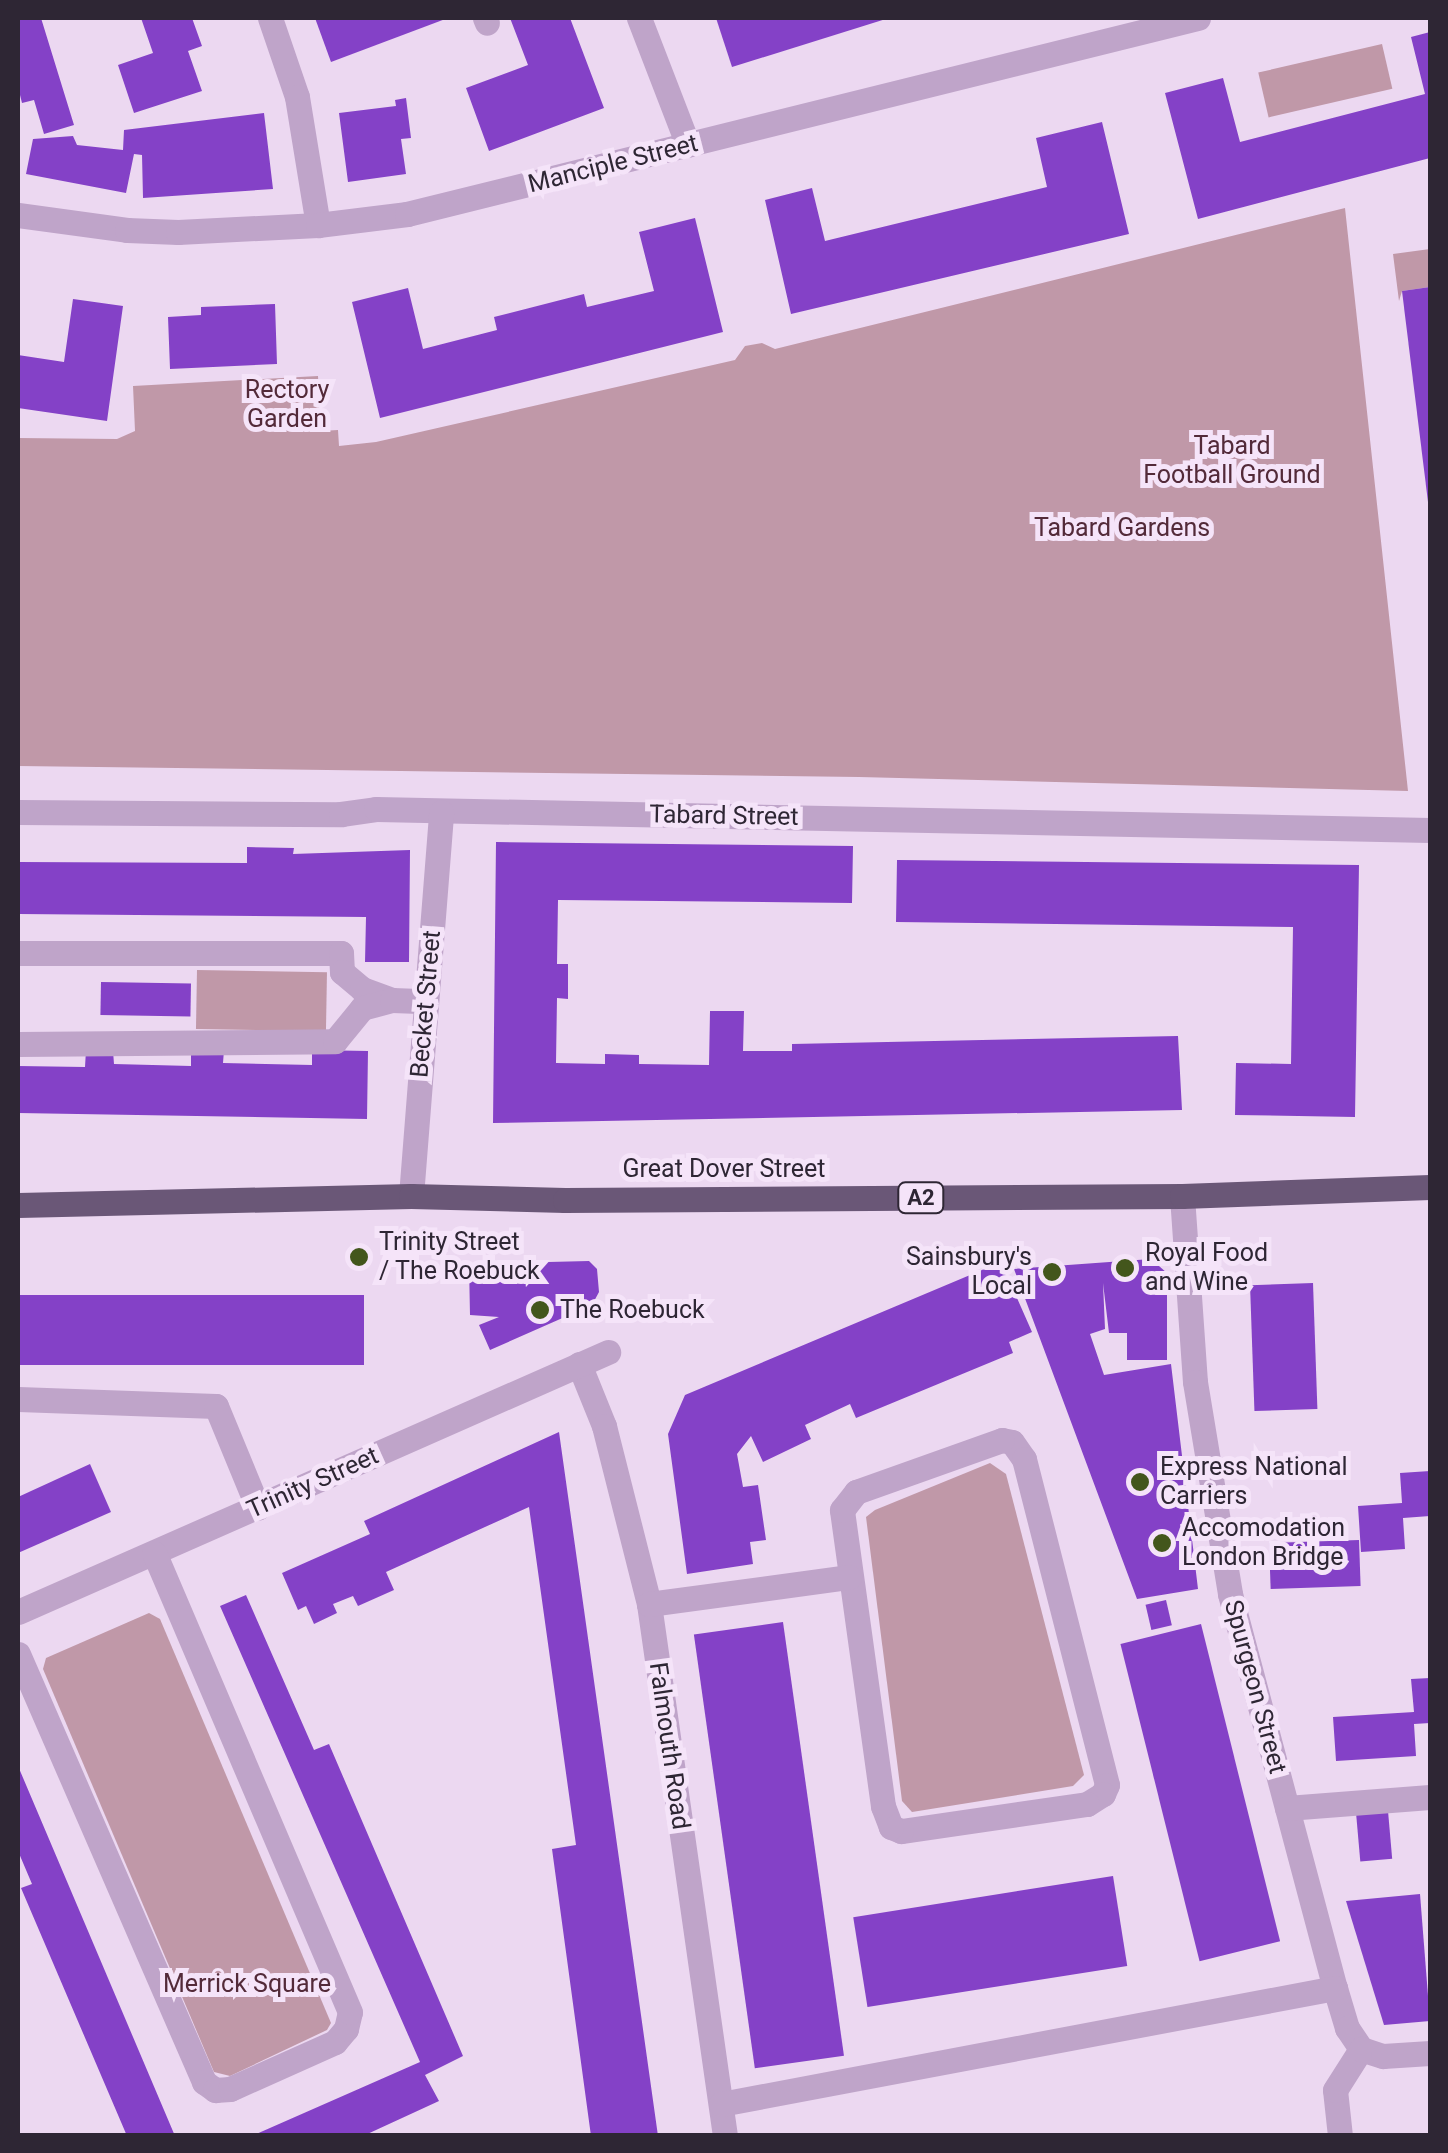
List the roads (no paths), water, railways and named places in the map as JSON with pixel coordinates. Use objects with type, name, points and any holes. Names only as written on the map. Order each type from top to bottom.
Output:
[{"type":"main road","name":"Great Dover Street","points":[[18,1204],[411,1196],[565,1200],[1182,1196],[1430,1187]]},
{"type":"street","points":[[270,18],[298,98],[318,225]]},
{"type":"street","points":[[639,18],[688,145]]},
{"type":"street","name":"Manciple Street","points":[[18,215],[151,232],[318,225],[436,209],[1198,18]]},
{"type":"street","name":"Tabard Street","points":[[18,812],[441,812],[1430,830]]},
{"type":"street","name":"Becket Street","points":[[411,1196],[441,812]]},
{"type":"street","points":[[18,953],[341,953],[342,972],[362,989],[392,1000]]},
{"type":"street","points":[[18,1044],[336,1041],[362,1008],[392,1000],[426,1001]]},
{"type":"street","name":"Spurgeon Street","points":[[1182,1196],[1195,1382],[1230,1594],[1335,1988],[1347,2028],[1361,2049]]},
{"type":"street","name":"Trinity Street","points":[[18,1612],[608,1352]]},
{"type":"street","name":"Falmouth Road","points":[[578,1364],[604,1426],[649,1604],[725,2136]]},
{"type":"street","points":[[18,1399],[216,1406],[258,1508]]},
{"type":"street","points":[[991,1442],[1012,1442],[1024,1459],[1102,1756],[1108,1785],[1104,1794],[1086,1804],[910,1832],[891,1827],[882,1806],[849,1576],[841,1518],[850,1496],[991,1442]]},
{"type":"street","points":[[18,1654],[204,2082],[215,2090],[230,2089],[334,2042],[346,2029],[350,2012],[154,1553]]},
{"type":"street","points":[[649,1604],[849,1576]]},
{"type":"street","points":[[1288,1808],[1430,1797]]},
{"type":"street","points":[[722,2104],[1335,1988]]},
{"type":"street","points":[[1340,2136],[1335,2090],[1361,2049],[1383,2056],[1430,2052]]},
{"type":"place","name":"Trinity Street / The Roebuck","points":[[359,1257]]},
{"type":"place","name":"Royal Food and Wine","points":[[1125,1268]]},
{"type":"place","name":"Sainsbury's Local","points":[[1052,1272]]},
{"type":"place","name":"The Roebuck","points":[[540,1310]]},
{"type":"place","name":"Express National Carriers","points":[[1140,1482]]},
{"type":"place","name":"Accomodation London Bridge","points":[[1162,1543]]},
{"type":"park label","name":"Rectory Garden","points":[[287,406]]},
{"type":"park label","name":"Tabard Football Ground","points":[[1232,462]]},
{"type":"park label","name":"Tabard Gardens","points":[[1122,528]]},
{"type":"park label","name":"Merrick Square","points":[[247,1984]]}]
